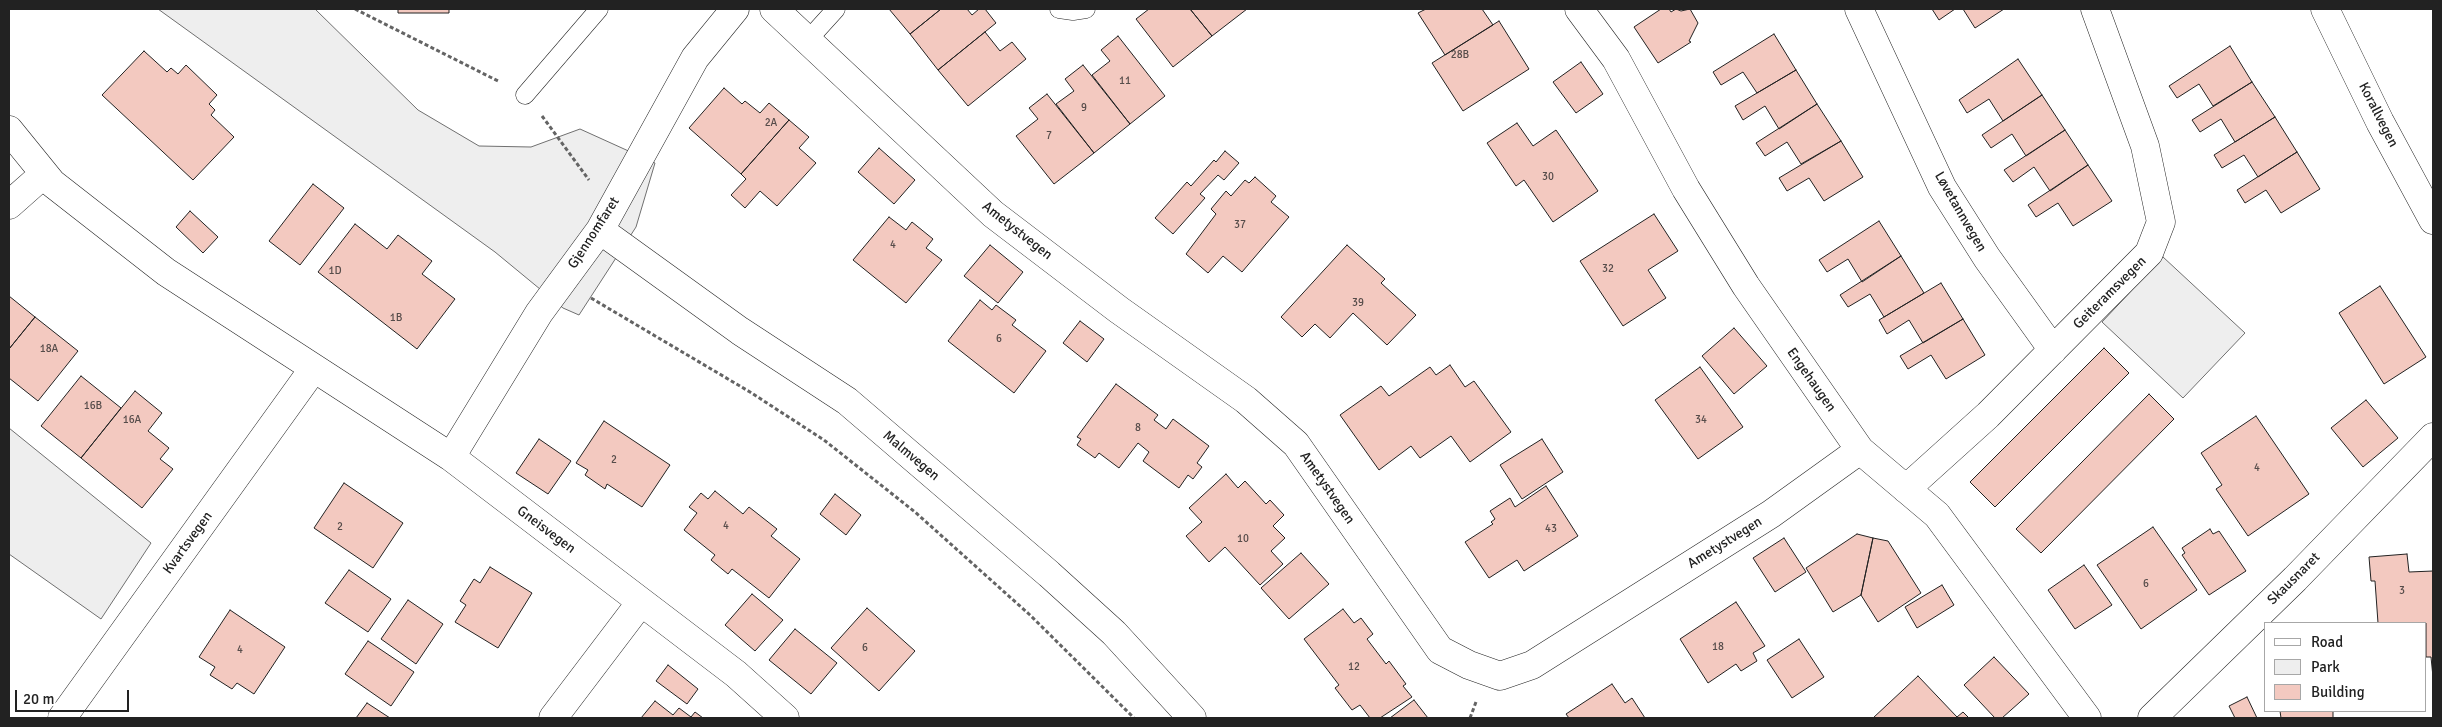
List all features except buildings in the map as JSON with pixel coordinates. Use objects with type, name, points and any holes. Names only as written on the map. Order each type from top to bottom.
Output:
[{"type":"street","name":"Gjennomfaret","points":[[451,457],[539,313],[600,230],[695,58],[735,9]]},
{"type":"street","name":"Ametystvegen","points":[[774,9],[993,214],[1119,310],[1246,400],[1296,444],[1440,650],[1469,665],[1500,676],[1532,665],[1771,514],[1860,450]]},
{"type":"street","name":"Engehaugen","points":[[1579,9],[1616,59],[1686,189],[1746,286],[1860,450],[1937,515],[2087,718]]},
{"type":"street","name":"Løvetannvegen","points":[[1859,9],[1942,187],[1987,258],[2053,350]]},
{"type":"street","name":"Geiteramsvegen","points":[[1906,489],[1988,415],[2149,253],[2161,222],[2145,146],[2094,9]]},
{"type":"street","name":"Korallvegen","points":[[2325,9],[2380,122],[2433,220]]},
{"type":"street","points":[[9,130],[52,183],[166,272],[451,457]]},
{"type":"street","points":[[9,205],[44,174]]},
{"type":"street","name":"Malmvegen","points":[[600,230],[740,331],[846,401],[1049,574],[1100,620],[1192,718]]},
{"type":"street","name":"Kvartsvegen","points":[[62,718],[314,368]]},
{"type":"street","name":"Skausnaret","points":[[2152,718],[2295,579],[2433,437]]},
{"type":"street","name":"Gneisvegen","points":[[451,457],[736,674],[786,718]]},
{"type":"street","points":[[553,718],[641,602]]},
{"type":"lane","points":[[525,95],[599,9]]},
{"type":"lane","points":[[807,40],[836,9]]},
{"type":"lane","points":[[1059,9],[1073,11],[1086,9]]},
{"type":"path","points":[[563,280],[750,392],[824,440],[915,512],[1008,595],[1134,718]]},
{"type":"green space","points":[[158,9],[315,9],[418,110],[479,146],[531,147],[580,129],[655,163],[636,227],[579,315],[563,308],[495,252]]},
{"type":"green space","points":[[2163,257],[2245,333],[2183,398],[2102,322]]},
{"type":"green space","points":[[9,428],[151,543],[101,619],[9,554]]}]
